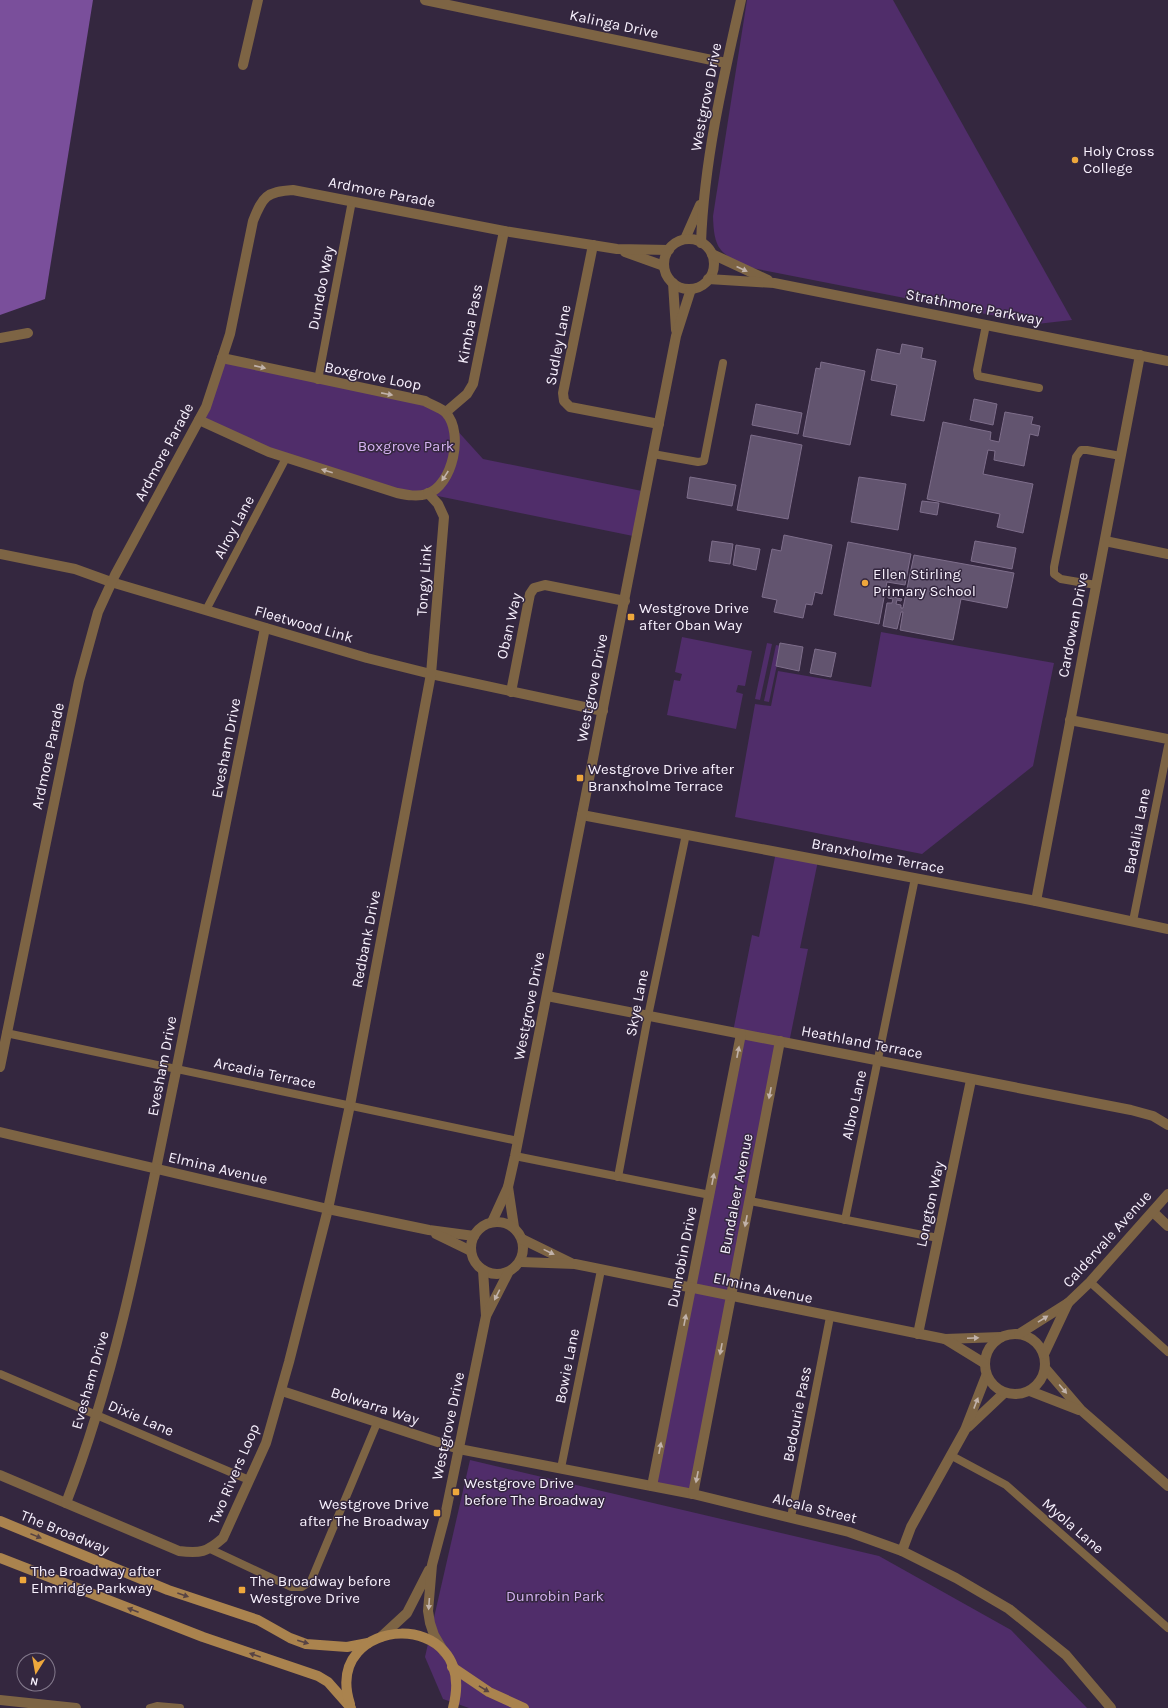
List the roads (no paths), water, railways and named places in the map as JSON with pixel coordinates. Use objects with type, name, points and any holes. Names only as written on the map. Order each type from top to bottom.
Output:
[{"type":"main road","name":"The Broadway","points":[[0,1521],[168,1590],[258,1620],[290,1638],[306,1644],[347,1647],[368,1643]]},
{"type":"main road","points":[[0,1558],[203,1637],[318,1676],[328,1682],[351,1708]]},
{"type":"main road","points":[[351,1708],[346,1691],[348,1673],[355,1656],[368,1643],[381,1637],[402,1632],[420,1635],[436,1644],[450,1662],[456,1674],[457,1693],[453,1708]]},
{"type":"main road","points":[[450,1662],[489,1692],[524,1708]]},
{"type":"street","points":[[243,65],[258,0]]},
{"type":"street","name":"Kalinga Drive","points":[[425,0],[726,62]]},
{"type":"street","name":"Westgrove Drive","points":[[701,242],[703,199],[726,62],[741,0]]},
{"type":"street","name":"Ardmore Parade","points":[[0,1067],[79,681],[98,612],[111,582],[200,420],[230,334],[253,221],[260,204],[274,192],[293,190],[352,200],[504,231],[617,249],[669,250]]},
{"type":"street","name":"Westgrove Drive","points":[[685,240],[703,199]]},
{"type":"street","name":"Kimba Pass","points":[[446,412],[467,394],[473,384],[504,231]]},
{"type":"street","points":[[664,266],[669,250],[673,245],[685,240],[701,242],[712,254],[714,267],[708,279],[700,286],[692,290],[673,283]]},
{"type":"street","name":"Sudley Lane","points":[[593,245],[563,393],[564,401],[570,407],[659,424]]},
{"type":"street","name":"Ardmore Parade","points":[[617,249],[664,266]]},
{"type":"street","name":"Strathmore Parkway","points":[[712,254],[774,283]]},
{"type":"street","name":"Westgrove Drive","points":[[664,266],[673,283],[676,336]]},
{"type":"street","name":"Strathmore Parkway","points":[[708,279],[774,283],[1168,361]]},
{"type":"street","name":"Westgrove Drive","points":[[492,1222],[508,1187],[515,1156],[676,336],[692,290]]},
{"type":"street","points":[[0,338],[28,333]]},
{"type":"street","name":"Cardowan Drive","points":[[1036,901],[1140,356]]},
{"type":"street","name":"Boxgrove Loop","points":[[222,358],[318,380],[425,401],[446,412]]},
{"type":"street","points":[[200,420],[236,438],[286,458],[396,493],[416,496],[434,490],[448,475],[455,444],[454,425],[446,412]]},
{"type":"street","name":"Tongy Link","points":[[428,493],[438,504],[444,517],[431,674]]},
{"type":"street","points":[[1104,541],[1168,554]]},
{"type":"street","name":"Fleetwood Link","points":[[0,554],[75,569],[111,582],[265,628],[431,674],[603,711]]},
{"type":"street","name":"Oban Way","points":[[511,692],[530,594],[534,588],[544,585],[625,601]]},
{"type":"street","name":"Evesham Drive","points":[[66,1503],[82,1461],[97,1414],[130,1287],[156,1169],[265,628]]},
{"type":"street","name":"Redbank Drive","points":[[328,1209],[350,1105],[431,674]]},
{"type":"street","points":[[1070,720],[1168,739]]},
{"type":"street","name":"Branxholme Terrace","points":[[582,815],[1036,901],[1168,929]]},
{"type":"street","name":"Heathland Terrace","points":[[547,996],[971,1080],[1132,1110],[1153,1116],[1168,1126]]},
{"type":"street","name":"Dunrobin Drive","points":[[652,1486],[741,1034]]},
{"type":"street","name":"Bundaleer Avenue","points":[[693,1494],[780,1041]]},
{"type":"street","name":"Longton Way","points":[[918,1334],[971,1080]]},
{"type":"street","name":"Elmina Avenue","points":[[0,1132],[328,1209],[429,1230],[474,1236]]},
{"type":"street","name":"Westgrove Drive","points":[[508,1187],[514,1227]]},
{"type":"street","name":"Caldervale Avenue","points":[[1019,1334],[1068,1303],[1090,1282],[1168,1194]]},
{"type":"street","name":"Two Rivers Loop","points":[[210,1549],[222,1538],[266,1443],[282,1391],[328,1209]]},
{"type":"street","points":[[1152,1212],[1168,1226]]},
{"type":"street","points":[[492,1222],[500,1222],[514,1227],[522,1239],[524,1254],[521,1262],[508,1273],[491,1274],[483,1270],[473,1258],[471,1251],[474,1236],[479,1229],[492,1222]]},
{"type":"street","name":"Elmina Avenue","points":[[429,1230],[471,1251]]},
{"type":"street","name":"Elmina Avenue","points":[[522,1239],[575,1264]]},
{"type":"street","name":"Elmina Avenue","points":[[521,1262],[575,1264],[830,1317],[945,1339],[1001,1337]]},
{"type":"street","name":"Westgrove Drive","points":[[450,1662],[434,1635],[430,1624],[428,1611],[432,1565],[445,1516],[486,1316],[483,1270]]},
{"type":"street","name":"Westgrove Drive","points":[[486,1316],[508,1273]]},
{"type":"street","name":"Caldervale Avenue","points":[[1044,1354],[1068,1303]]},
{"type":"street","points":[[902,1551],[911,1527],[952,1456],[965,1430],[986,1376],[984,1363],[989,1348],[1001,1337],[1019,1334],[1034,1340],[1044,1354],[1045,1368],[1043,1377],[1030,1391],[1022,1394],[1004,1393],[997,1389],[986,1376]]},
{"type":"street","name":"Elmina Avenue","points":[[945,1339],[984,1363]]},
{"type":"street","points":[[1045,1368],[1081,1410],[1168,1486]]},
{"type":"street","name":"Bolwarra Way","points":[[282,1391],[459,1449]]},
{"type":"street","points":[[1030,1391],[1081,1410]]},
{"type":"street","points":[[965,1430],[1004,1393]]},
{"type":"street","name":"Alcala Street","points":[[459,1449],[693,1494],[849,1532],[902,1551],[956,1578],[1009,1609],[1066,1655],[1111,1708]]},
{"type":"street","points":[[0,1475],[179,1551],[193,1553],[210,1549]]},
{"type":"street","name":"Westgrove Drive","points":[[381,1637],[407,1613],[432,1565]]},
{"type":"street","points":[[0,1700],[76,1708]]},
{"type":"lane","name":"Dundoo Way","points":[[318,380],[352,200]]},
{"type":"lane","points":[[986,325],[977,370],[978,376],[1039,388]]},
{"type":"lane","points":[[653,454],[698,462],[704,461],[723,363]]},
{"type":"lane","points":[[1096,585],[1061,579],[1054,574],[1054,567],[1078,454],[1081,450],[1087,450],[1121,456]]},
{"type":"lane","name":"Alroy Lane","points":[[206,610],[286,458]]},
{"type":"lane","name":"Badalia Lane","points":[[1134,921],[1168,746]]},
{"type":"lane","name":"Skye Lane","points":[[618,1177],[648,1016],[686,834]]},
{"type":"lane","name":"Albro Lane","points":[[845,1220],[915,878]]},
{"type":"lane","name":"Arcadia Terrace","points":[[6,1033],[518,1141]]},
{"type":"lane","points":[[515,1156],[710,1195]]},
{"type":"lane","points":[[750,1201],[938,1238]]},
{"type":"lane","name":"Bowie Lane","points":[[562,1468],[601,1270]]},
{"type":"lane","points":[[1090,1282],[1168,1352]]},
{"type":"lane","name":"Bedourie Pass","points":[[791,1517],[830,1317]]},
{"type":"lane","name":"Dixie Lane","points":[[0,1374],[249,1480]]},
{"type":"lane","points":[[210,1549],[291,1587],[302,1587],[311,1582],[377,1423]]},
{"type":"lane","name":"Myola Lane","points":[[952,1456],[1006,1485],[1168,1628]]},
{"type":"lane","points":[[150,1708],[157,1706],[180,1708]]},
{"type":"place","name":"Holy Cross College","points":[[1075,160]]},
{"type":"place","name":"Ellen Stirling Primary School","points":[[865,583]]},
{"type":"place","name":"Westgrove Drive after Oban Way","points":[[631,617]]},
{"type":"place","name":"Westgrove Drive after Branxholme Terrace","points":[[580,778]]},
{"type":"place","name":"Westgrove Drive before The Broadway","points":[[456,1492]]},
{"type":"place","name":"Westgrove Drive after The Broadway","points":[[437,1513]]},
{"type":"place","name":"The Broadway after Elmridge Parkway","points":[[23,1580]]},
{"type":"place","name":"The Broadway before Westgrove Drive","points":[[242,1590]]},
{"type":"park label","name":"Boxgrove Park","points":[[406,446]]},
{"type":"park label","name":"Dunrobin Park","points":[[555,1596]]}]
